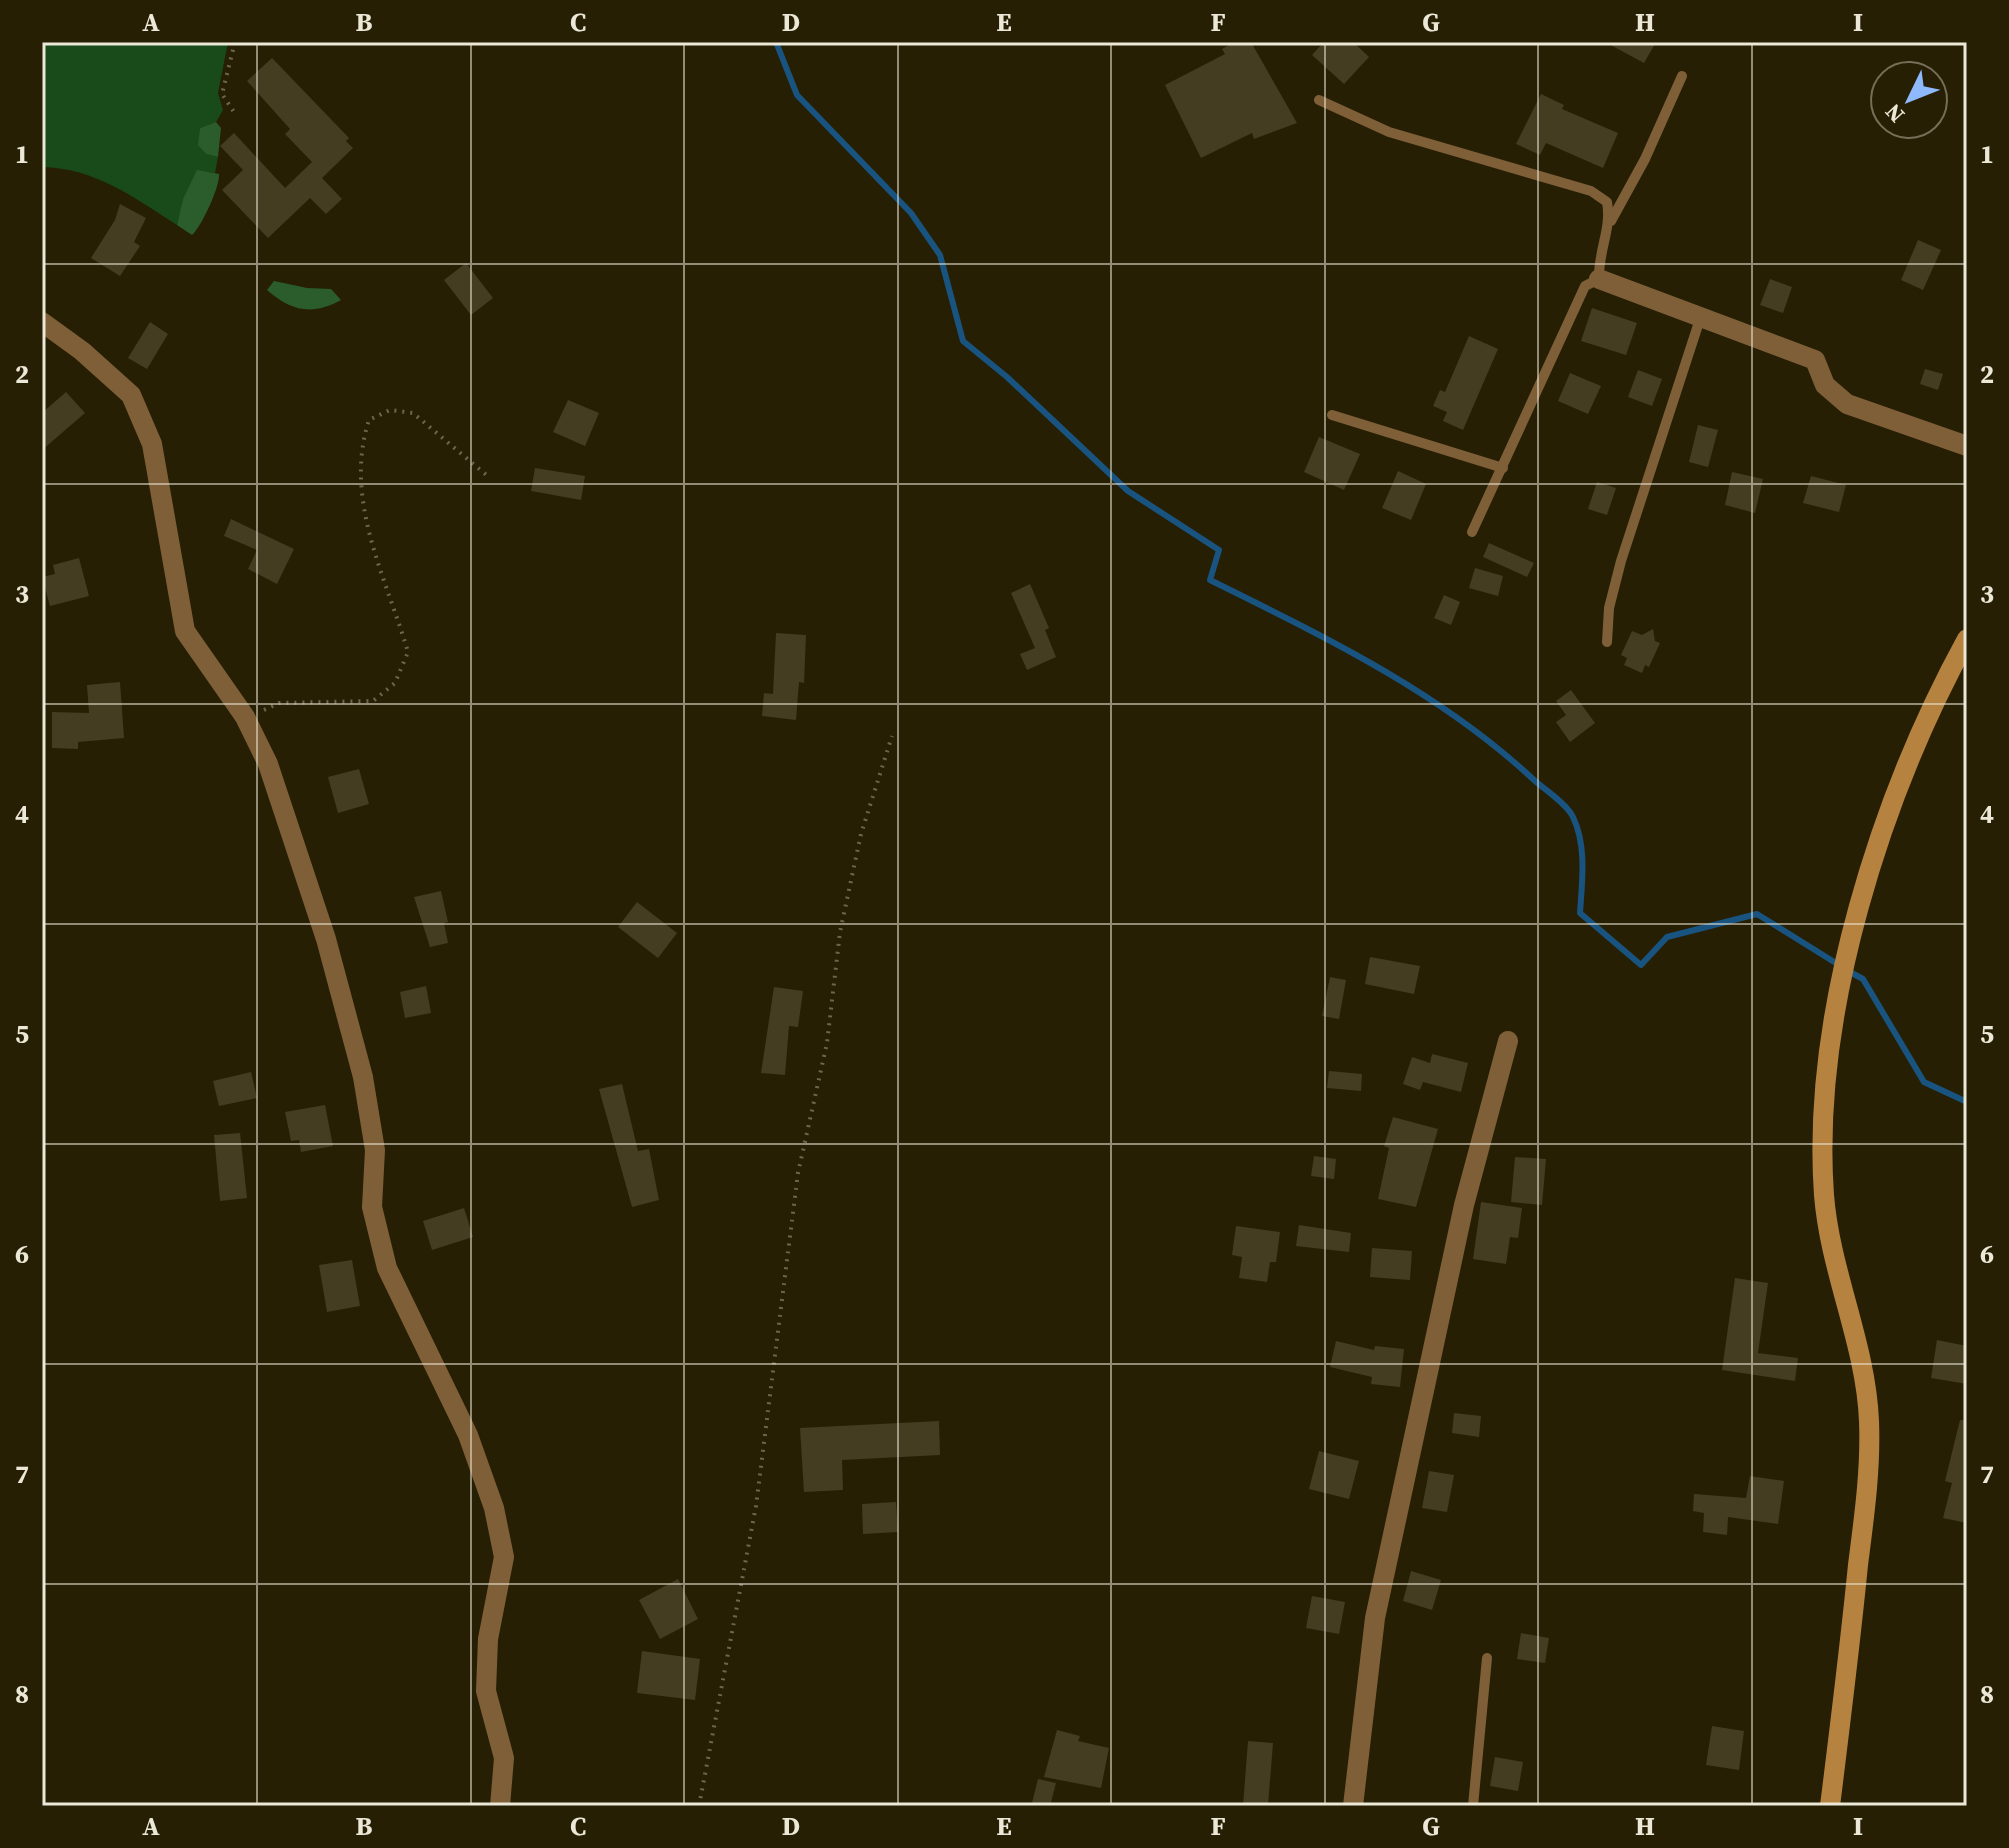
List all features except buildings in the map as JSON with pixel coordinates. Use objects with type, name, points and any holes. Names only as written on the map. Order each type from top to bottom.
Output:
[{"type":"main road","points":[[1830,1806],[1868,1480],[1869,1420],[1863,1371],[1824,1198],[1822,1122],[1828,1056],[1841,982],[1875,859],[1906,774],[1967,639]]},
{"type":"street","points":[[1599,279],[1815,360],[1825,385],[1847,404],[1967,446]]},
{"type":"street","points":[[42,322],[82,351],[131,395],[152,444],[185,631],[245,717],[268,764],[301,860],[363,1077],[375,1150],[372,1207],[387,1268],[468,1435],[494,1508],[504,1557],[488,1639],[486,1691],[504,1758],[500,1806]]},
{"type":"street","points":[[1353,1806],[1375,1618],[1464,1205],[1508,1041]]},
{"type":"lane","points":[[1472,532],[1585,286],[1599,279],[1598,263],[1611,221],[1645,159],[1682,76]]},
{"type":"lane","points":[[1319,100],[1389,132],[1591,191],[1607,202],[1611,221]]},
{"type":"lane","points":[[1607,642],[1609,608],[1621,561],[1700,319]]},
{"type":"lane","points":[[1332,415],[1503,468]]},
{"type":"lane","points":[[1473,1806],[1487,1658]]},
{"type":"path","points":[[235,42],[222,94],[236,115]]},
{"type":"path","points":[[245,717],[279,703],[373,701],[395,683],[408,652],[363,514],[361,444],[369,420],[390,410],[413,413],[490,478]]},
{"type":"path","points":[[699,1806],[756,1506],[798,1173],[827,1043],[840,932],[861,834],[892,736]]},
{"type":"green space","points":[[42,42],[228,42],[218,93],[223,110],[216,122],[200,128],[199,145],[206,154],[218,157],[215,173],[197,171],[183,200],[177,225],[96,178],[42,167]]},
{"type":"green space","points":[[216,122],[221,128],[218,157],[206,154],[198,145],[200,128]]},
{"type":"green space","points":[[197,170],[219,174],[209,206],[192,235],[177,225],[183,199]]},
{"type":"green space","points":[[274,281],[331,289],[341,300],[321,308],[293,307],[267,290]]},
{"type":"waterway","points":[[776,42],[797,95],[911,213],[940,255],[963,341],[1007,377],[1128,491],[1219,550],[1210,580],[1338,645],[1420,693],[1498,748],[1561,802],[1573,817],[1580,840],[1580,913],[1641,965],[1667,937],[1757,914],[1839,965]]},
{"type":"waterway","points":[[1848,971],[1863,979],[1924,1082],[1967,1102]]}]
